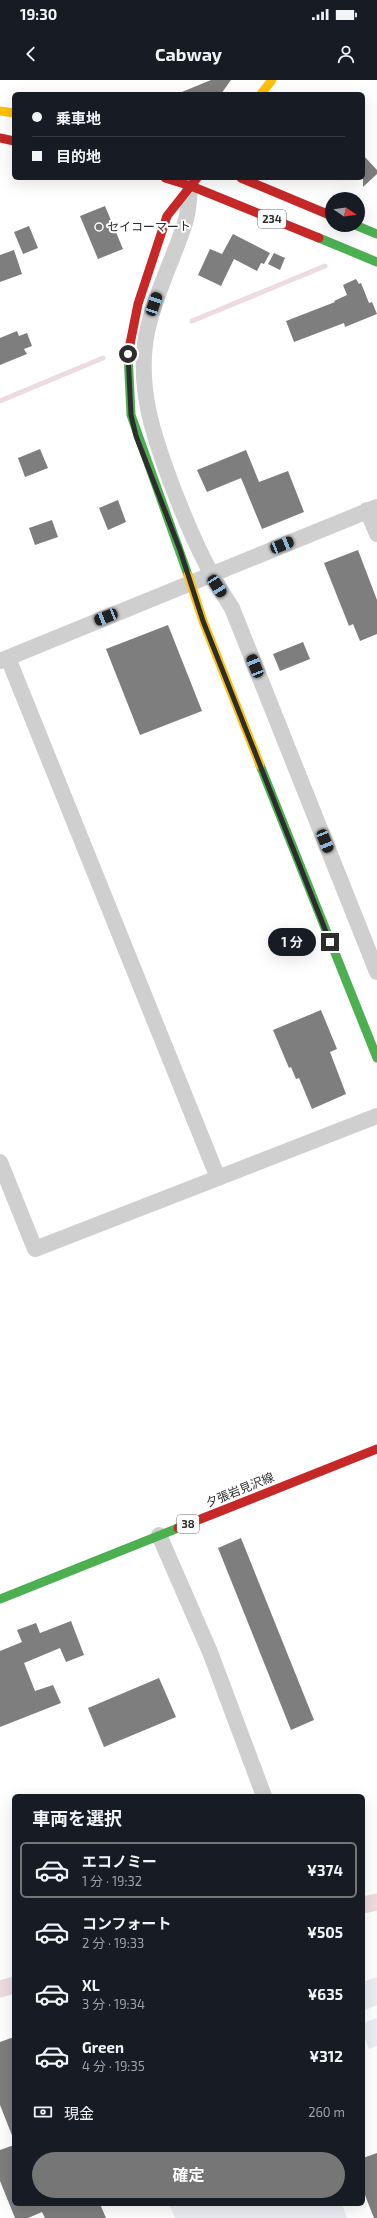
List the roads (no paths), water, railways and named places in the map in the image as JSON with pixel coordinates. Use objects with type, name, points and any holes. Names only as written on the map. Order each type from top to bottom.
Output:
[{"type":"main road","points":[[263,92],[272,80]]},
{"type":"main road","points":[[0,111],[12,113]]},
{"type":"main road","points":[[0,138],[12,141]]},
{"type":"main road","name":"234","points":[[180,180],[194,182],[377,262]]},
{"type":"main road","name":"234","points":[[246,180],[325,213]]},
{"type":"main road","points":[[194,182],[167,216],[138,304],[128,354],[131,415],[136,436],[206,628],[377,1058]]},
{"type":"main road","points":[[365,229],[377,234]]},
{"type":"main road","name":"夕張岩見沢線","points":[[0,1599],[377,1449]]},
{"type":"street","points":[[194,182],[186,222],[167,268],[147,334],[144,368],[144,392],[155,442],[194,541],[210,574],[232,608],[377,972]]},
{"type":"street","points":[[218,1178],[4,659],[372,508],[377,534]]},
{"type":"street","points":[[0,1162],[35,1249],[377,1116]]},
{"type":"street","points":[[159,1535],[210,1652],[263,1794]]},
{"type":"waterway","points":[[192,321],[325,266]]},
{"type":"waterway","points":[[0,401],[103,358]]},
{"type":"waterway","points":[[365,1905],[377,1902]]},
{"type":"waterway","points":[[0,1989],[12,1986]]},
{"type":"place","name":"セイコーマート","points":[[99,227]]}]
